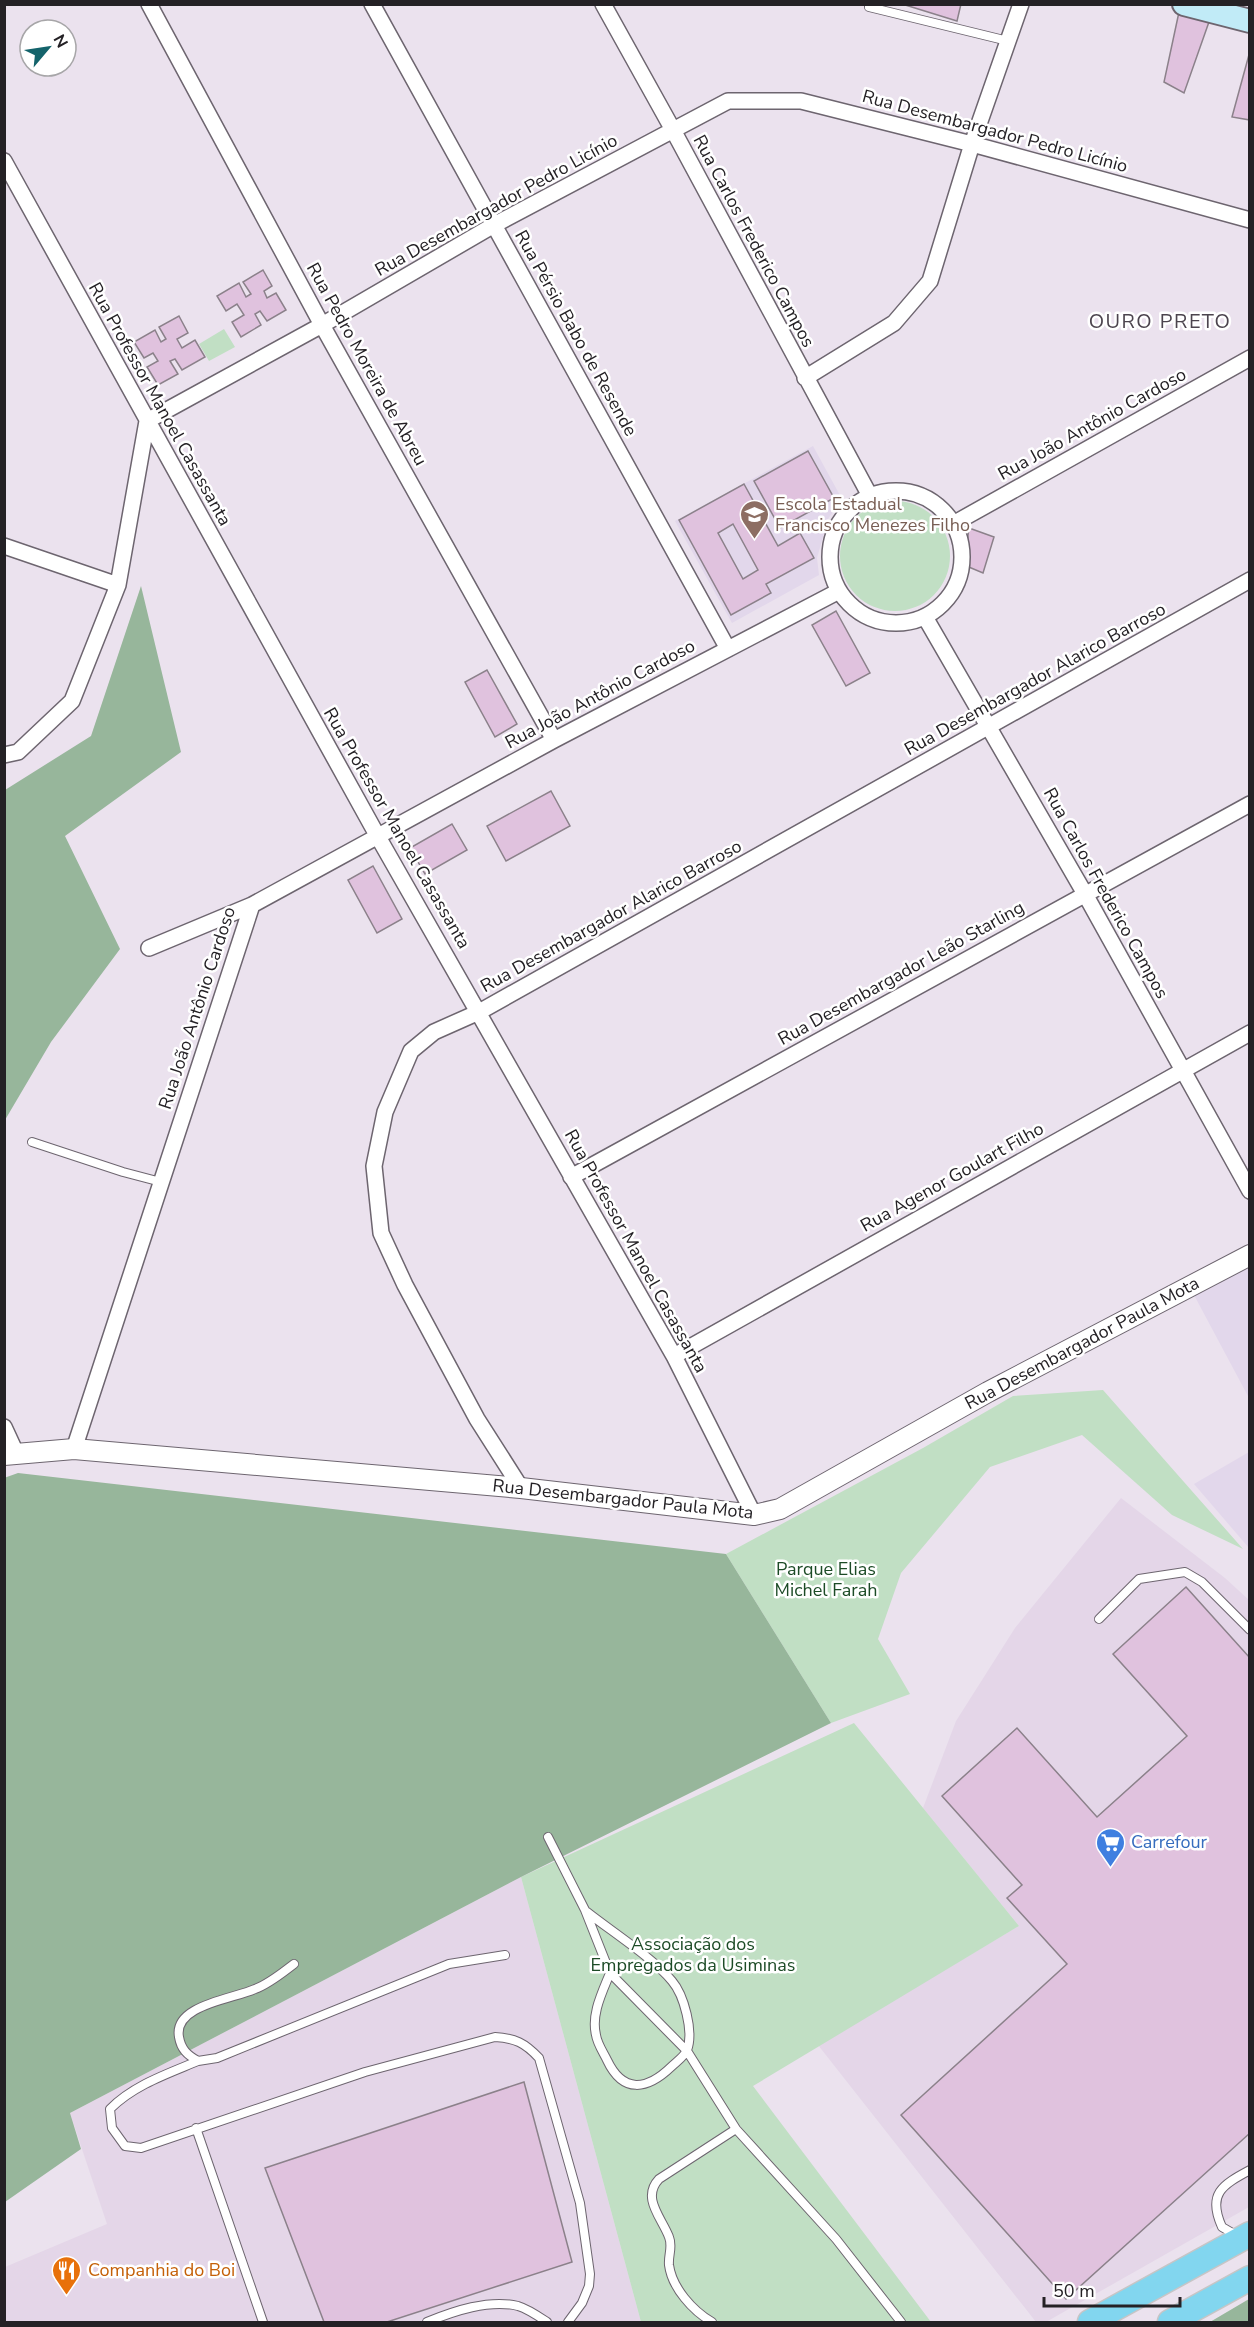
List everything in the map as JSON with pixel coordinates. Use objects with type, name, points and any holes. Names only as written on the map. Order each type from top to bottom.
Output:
[{"type":"main road","points":[[1184,4],[1250,21]]},
{"type":"main road","points":[[1090,2322],[1250,2233]]},
{"type":"main road","points":[[1170,2322],[1250,2278]]},
{"type":"street","name":"Rua Pedro Moreira de Abreu","points":[[149,4],[322,325],[554,740]]},
{"type":"street","name":"Rua Pérsio Babo de Resende","points":[[372,4],[728,649]]},
{"type":"street","name":"Rua Carlos Frederico Campos","points":[[603,4],[870,496]]},
{"type":"street","points":[[805,378],[894,323],[930,281],[972,144],[1021,4]]},
{"type":"street","points":[[1218,13],[1250,7]]},
{"type":"street","name":"Rua Desembargador Pedro Licínio","points":[[147,421],[322,325],[495,225],[729,101],[801,101],[972,144],[1250,220]]},
{"type":"street","name":"Rua Professor Manoel Casassanta","points":[[4,160],[377,835],[674,1356],[754,1515]]},
{"type":"street","name":"Rua João Antônio Cardoso","points":[[953,524],[1250,358]]},
{"type":"street","points":[[4,755],[18,752],[72,701],[118,585],[147,421]]},
{"type":"street","points":[[888,492],[907,492],[925,498],[940,509],[953,524],[960,544],[961,566],[955,587],[942,604],[925,617],[906,623],[886,623],[867,617],[851,606],[839,591],[831,570],[830,547],[837,526],[851,508],[870,496],[888,492]]},
{"type":"street","points":[[4,546],[118,585]]},
{"type":"street","name":"Rua Desembargador Alarico Barroso","points":[[521,1488],[477,1419],[405,1285],[381,1233],[374,1166],[385,1112],[411,1051],[435,1032],[479,1012],[1250,580]]},
{"type":"street","name":"Rua João Antônio Cardoso","points":[[74,1449],[252,905],[554,740],[839,591]]},
{"type":"street","name":"Rua Carlos Frederico Campos","points":[[925,617],[1085,894],[1250,1191]]},
{"type":"street","name":"Rua Desembargador Leão Starling","points":[[571,1177],[1250,804]]},
{"type":"street","points":[[149,948],[252,905]]},
{"type":"street","name":"Rua Agenor Goulart Filho","points":[[674,1356],[1250,1033]]},
{"type":"street","name":"Rua Desembargador Paula Mota","points":[[10,1454],[74,1449],[521,1488],[754,1515],[780,1509],[987,1392],[1250,1255]]},
{"type":"street","points":[[4,1427],[10,1454]]},
{"type":"lane","points":[[869,7],[1008,41]]},
{"type":"lane","points":[[32,1142],[161,1182]]},
{"type":"lane","points":[[1099,1619],[1139,1579],[1185,1572],[1202,1582],[1250,1630]]},
{"type":"lane","points":[[548,1837],[585,1910],[610,1973],[687,2051],[736,2129],[836,2239],[901,2322]]},
{"type":"lane","points":[[585,1910],[673,1982],[685,2009],[689,2028],[687,2051],[659,2079],[648,2084],[634,2086],[622,2080],[612,2071],[596,2035],[595,2013],[610,1973]]},
{"type":"lane","points":[[505,1955],[448,1964],[217,2058],[198,2061],[147,2083],[123,2097],[110,2109],[112,2128],[125,2146],[141,2148],[365,2072],[495,2037],[510,2038],[526,2044],[539,2058],[580,2203],[590,2274],[582,2303],[568,2322]]},
{"type":"lane","points":[[198,2061],[183,2050],[178,2035],[178,2023],[186,2013],[256,1989],[294,1964]]},
{"type":"lane","points":[[196,2128],[263,2322]]},
{"type":"lane","points":[[712,2322],[689,2304],[676,2283],[669,2264],[672,2248],[669,2237],[651,2199],[654,2184],[659,2179],[736,2129]]},
{"type":"lane","points":[[1250,2170],[1224,2186],[1218,2192],[1215,2204],[1222,2227],[1234,2234],[1250,2233]]},
{"type":"lane","points":[[427,2322],[460,2310],[498,2303],[520,2307],[546,2322]]},
{"type":"shaded area","name":"Escola Estadual Francisco Menezes Filho","points":[[813,446],[842,499],[828,519],[817,558],[819,575],[732,623],[675,521]]},
{"type":"shaded area","points":[[1249,1265],[1249,1398],[1194,1295]]},
{"type":"shaded area","points":[[1249,1452],[1249,1548],[1194,1484]]},
{"type":"shaded area","name":"Carrefour","points":[[1121,1498],[1225,1578],[1249,1600],[1249,2207],[1046,2322],[1036,2322],[818,2045],[1019,1926],[923,1808],[956,1721],[1015,1628]]},
{"type":"shaded area","points":[[521,1877],[641,2322],[5,2322],[5,2267],[107,2224],[70,2113]]},
{"type":"green space","points":[[224,329],[235,347],[209,361],[199,344]]},
{"type":"green space","points":[[895,501],[916,505],[934,517],[946,535],[950,556],[946,577],[934,595],[916,607],[895,611],[874,607],[856,595],[844,577],[840,556],[844,535],[856,517],[874,505]]},
{"type":"green space","points":[[141,586],[181,752],[65,836],[120,949],[51,1042],[5,1120],[5,790],[91,736]]},
{"type":"green space","name":"Parque Elias Michel Farah","points":[[1103,1390],[1243,1549],[1172,1515],[1082,1435],[990,1467],[901,1573],[878,1639],[910,1694],[831,1723],[726,1554],[923,1448],[1013,1396]]},
{"type":"green space","points":[[18,1473],[726,1554],[831,1723],[521,1877],[70,2113],[81,2149],[5,2202],[4,1478]]},
{"type":"green space","name":"Associação dos Empregados da Usiminas","points":[[854,1723],[1019,1926],[753,2086],[931,2322],[641,2322],[521,1877]]},
{"type":"green space","points":[[1249,2299],[1249,2322],[1210,2322]]},
{"type":"building","points":[[902,4],[961,4],[957,21]]},
{"type":"building","points":[[1179,12],[1210,19],[1184,93],[1164,82]]},
{"type":"building","points":[[1250,51],[1250,120],[1232,117]]},
{"type":"building","points":[[263,270],[272,286],[264,291],[267,298],[276,293],[286,310],[267,321],[260,311],[255,314],[261,325],[241,337],[232,322],[244,315],[237,304],[226,311],[217,296],[239,283],[246,297],[251,294],[243,282]]},
{"type":"building","points":[[179,316],[188,333],[177,339],[182,348],[195,340],[205,357],[182,370],[175,359],[170,361],[178,374],[158,385],[147,367],[158,361],[153,353],[144,358],[134,342],[155,330],[161,342],[166,339],[159,327]]},
{"type":"building","points":[[808,451],[834,498],[780,528],[754,481]]},
{"type":"building","points":[[744,484],[778,546],[800,533],[814,558],[766,584],[771,593],[731,615],[679,520]],"holes":[[[733,524],[758,570],[743,579],[718,533]]]},
{"type":"building","points":[[969,528],[994,537],[983,573],[964,565]]},
{"type":"building","points":[[836,611],[870,673],[846,686],[812,625]]},
{"type":"building","points":[[487,670],[517,724],[495,737],[465,682]]},
{"type":"building","points":[[551,791],[570,826],[506,861],[487,826]]},
{"type":"building","points":[[452,824],[467,850],[425,874],[410,848]]},
{"type":"building","points":[[373,866],[402,919],[377,933],[348,880]]},
{"type":"building","name":"Carrefour","points":[[1186,1587],[1250,1658],[1250,2133],[1066,2299],[901,2115],[1067,1964],[1007,1898],[1022,1885],[942,1796],[1017,1728],[1097,1817],[1187,1736],[1113,1654]]},
{"type":"building","points":[[524,2082],[572,2262],[387,2322],[324,2322],[265,2168]]},
{"type":"place","name":"Escola Estadual Francisco Menezes Filho","points":[[754,540]]},
{"type":"place","name":"Carrefour","points":[[1110,1868]]},
{"type":"place","name":"Companhia do Boi","points":[[67,2296]]},
{"type":"district","name":"OURO PRETO","points":[[1160,321]]}]
